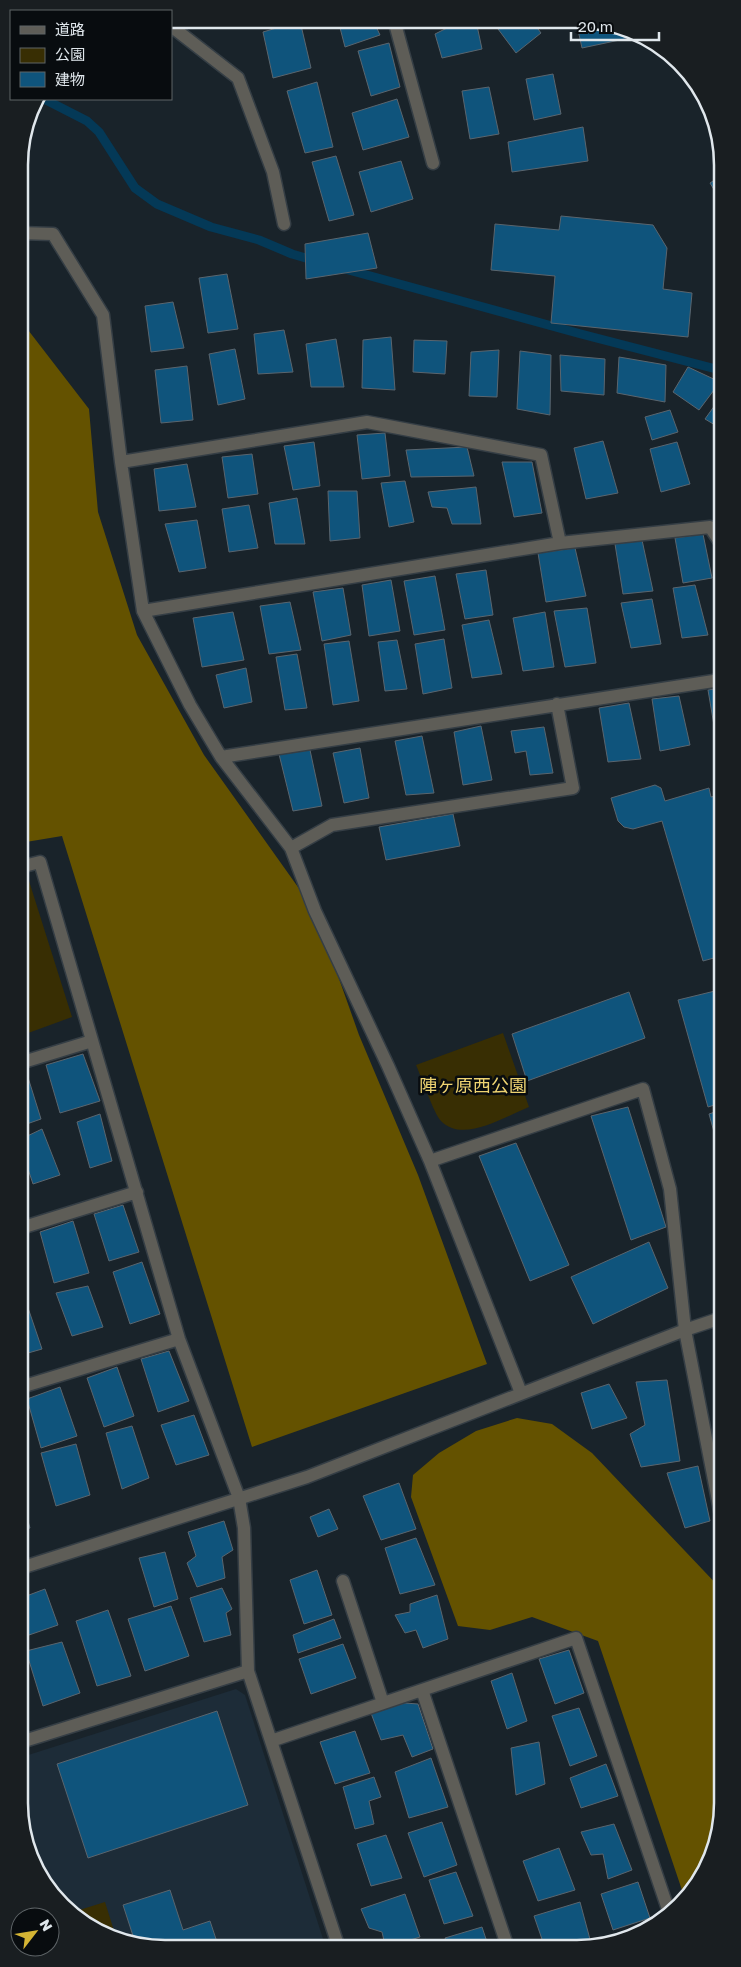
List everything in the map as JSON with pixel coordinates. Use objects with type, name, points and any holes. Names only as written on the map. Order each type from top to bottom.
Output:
[{"type":"street","points":[[174,28],[238,78],[274,172],[284,224]]},
{"type":"street","points":[[396,28],[433,163]]},
{"type":"street","points":[[28,233],[53,234],[103,315],[121,462],[143,611],[190,706],[221,757],[292,848],[314,911],[388,1066],[430,1161],[522,1393]]},
{"type":"street","points":[[121,462],[367,422],[542,455],[560,543]]},
{"type":"street","points":[[143,611],[560,543],[710,527],[714,533]]},
{"type":"street","points":[[221,757],[714,681]]},
{"type":"street","points":[[292,848],[332,825],[573,788],[557,704]]},
{"type":"street","points":[[28,865],[40,862],[179,1339],[239,1498],[244,1528],[248,1671],[336,1940]]},
{"type":"street","points":[[28,1061],[92,1041]]},
{"type":"street","points":[[430,1161],[643,1089],[670,1189],[685,1330],[713,1472]]},
{"type":"street","points":[[28,1226],[137,1192]]},
{"type":"street","points":[[28,1566],[307,1477],[713,1321]]},
{"type":"street","points":[[28,1385],[179,1339]]},
{"type":"street","points":[[342,1581],[383,1702]]},
{"type":"street","points":[[271,1741],[576,1638],[667,1905]]},
{"type":"street","points":[[28,1740],[248,1671]]},
{"type":"street","points":[[422,1690],[505,1940]]},
{"type":"shaded area","points":[[28,330],[89,409],[98,512],[137,635],[204,755],[315,911],[359,1035],[418,1175],[487,1364],[252,1447],[62,836],[28,842]]},
{"type":"shaded area","points":[[517,1418],[552,1424],[592,1453],[713,1581],[713,1811],[711,1829],[703,1855],[690,1879],[682,1889],[598,1641],[532,1617],[490,1630],[458,1626],[411,1497],[413,1475],[439,1453],[476,1431]]},
{"type":"shaded area","points":[[236,1689],[245,1695],[323,1940],[165,1940],[138,1937],[121,1932],[88,1916],[56,1886],[42,1863],[35,1846],[30,1829],[28,1811],[28,1755]]},
{"type":"green space","points":[[28,881],[72,1017],[28,1033]]},
{"type":"green space","name":"陣ヶ原西公園","points":[[503,1033],[529,1107],[485,1126],[461,1130],[450,1127],[438,1117],[416,1065]]},
{"type":"green space","points":[[105,1902],[113,1929],[88,1916],[80,1910]]},
{"type":"building","points":[[276,28],[302,28],[311,68],[273,78],[263,32]]},
{"type":"building","points":[[340,28],[377,28],[380,35],[345,47]]},
{"type":"building","points":[[447,28],[478,28],[482,49],[442,58],[435,34]]},
{"type":"building","points":[[497,28],[537,28],[541,33],[516,53]]},
{"type":"building","points":[[578,28],[603,30],[628,38],[582,48]]},
{"type":"building","points":[[389,43],[400,87],[371,96],[358,51]]},
{"type":"building","points":[[553,74],[561,114],[534,120],[526,79]]},
{"type":"building","points":[[317,82],[333,147],[305,153],[287,91]]},
{"type":"building","points":[[489,87],[499,134],[470,139],[462,91]]},
{"type":"building","points":[[397,99],[409,137],[363,150],[352,113]]},
{"type":"building","points":[[583,127],[588,161],[512,172],[508,142]]},
{"type":"building","points":[[336,156],[354,215],[329,221],[312,162]]},
{"type":"building","points":[[401,161],[413,199],[371,212],[359,172]]},
{"type":"building","points":[[714,180],[714,190],[710,183]]},
{"type":"building","points":[[561,216],[653,225],[667,248],[663,289],[692,293],[688,337],[551,323],[555,276],[491,270],[495,224],[559,230]]},
{"type":"building","points":[[368,233],[377,268],[306,279],[305,244]]},
{"type":"building","points":[[227,274],[238,329],[208,333],[199,278]]},
{"type":"building","points":[[173,302],[184,348],[151,352],[145,306]]},
{"type":"building","points":[[284,330],[293,372],[258,374],[254,334]]},
{"type":"building","points":[[391,337],[395,390],[362,388],[363,340]]},
{"type":"building","points":[[336,339],[344,387],[311,387],[306,344]]},
{"type":"building","points":[[414,340],[447,341],[445,374],[413,372]]},
{"type":"building","points":[[235,349],[245,399],[218,405],[209,354]]},
{"type":"building","points":[[499,350],[497,397],[469,396],[471,352]]},
{"type":"building","points":[[520,351],[551,355],[550,415],[517,409]]},
{"type":"building","points":[[560,355],[605,359],[604,395],[561,391]]},
{"type":"building","points":[[619,357],[666,365],[665,402],[617,393]]},
{"type":"building","points":[[187,366],[193,420],[161,423],[155,370]]},
{"type":"building","points":[[688,367],[714,379],[714,390],[699,410],[673,392]]},
{"type":"building","points":[[714,407],[714,424],[705,419]]},
{"type":"building","points":[[670,410],[678,432],[652,440],[645,417]]},
{"type":"building","points":[[385,433],[390,476],[362,479],[357,435]]},
{"type":"building","points":[[603,441],[618,493],[586,499],[574,448]]},
{"type":"building","points":[[314,442],[320,486],[293,490],[284,446]]},
{"type":"building","points":[[677,442],[690,484],[661,492],[650,449]]},
{"type":"building","points":[[467,447],[474,476],[411,477],[406,450]]},
{"type":"building","points":[[252,454],[258,494],[228,498],[222,457]]},
{"type":"building","points":[[502,462],[532,462],[542,513],[514,517]]},
{"type":"building","points":[[187,464],[196,507],[159,511],[154,469]]},
{"type":"building","points":[[405,481],[414,522],[389,527],[381,483]]},
{"type":"building","points":[[476,487],[481,524],[452,524],[447,508],[432,507],[428,492]]},
{"type":"building","points":[[328,491],[357,491],[360,538],[330,541]]},
{"type":"building","points":[[297,498],[305,544],[275,544],[269,503]]},
{"type":"building","points":[[249,505],[258,548],[229,552],[222,509]]},
{"type":"building","points":[[197,520],[206,568],[179,572],[165,524]]},
{"type":"building","points":[[703,534],[712,578],[683,583],[675,538]]},
{"type":"building","points":[[642,540],[653,591],[623,594],[615,544]]},
{"type":"building","points":[[575,548],[586,596],[546,602],[538,553]]},
{"type":"building","points":[[486,570],[493,615],[465,619],[456,574]]},
{"type":"building","points":[[435,576],[445,630],[414,635],[404,581]]},
{"type":"building","points":[[391,580],[400,631],[369,636],[362,585]]},
{"type":"building","points":[[695,585],[708,635],[682,638],[673,588]]},
{"type":"building","points":[[343,588],[351,635],[322,641],[313,592]]},
{"type":"building","points":[[652,599],[661,644],[631,648],[621,603]]},
{"type":"building","points":[[290,602],[301,650],[269,654],[260,606]]},
{"type":"building","points":[[587,608],[596,663],[565,667],[554,611]]},
{"type":"building","points":[[233,612],[244,660],[202,667],[193,618]]},
{"type":"building","points":[[545,612],[554,667],[523,671],[513,618]]},
{"type":"building","points":[[489,620],[502,674],[472,678],[462,625]]},
{"type":"building","points":[[444,639],[452,688],[423,694],[415,644]]},
{"type":"building","points":[[397,640],[407,689],[385,691],[378,642]]},
{"type":"building","points":[[349,641],[359,701],[333,705],[324,644]]},
{"type":"building","points":[[297,654],[307,708],[285,710],[276,657]]},
{"type":"building","points":[[246,668],[252,702],[224,708],[216,675]]},
{"type":"building","points":[[714,689],[714,723],[708,690]]},
{"type":"building","points":[[679,696],[690,745],[660,751],[652,699]]},
{"type":"building","points":[[629,703],[641,759],[608,762],[599,708]]},
{"type":"building","points":[[481,726],[492,780],[463,785],[454,732]]},
{"type":"building","points":[[544,727],[553,773],[530,775],[526,751],[515,753],[511,731]]},
{"type":"building","points":[[422,736],[434,793],[406,795],[395,741]]},
{"type":"building","points":[[360,748],[369,798],[344,803],[333,753]]},
{"type":"building","points":[[310,750],[322,806],[293,811],[279,754]]},
{"type":"building","points":[[655,785],[661,788],[665,801],[709,788],[711,797],[714,796],[714,958],[703,961],[662,821],[633,829],[624,827],[618,821],[611,798]]},
{"type":"building","points":[[453,814],[460,846],[386,860],[379,827]]},
{"type":"building","points":[[713,991],[713,1105],[708,1107],[678,1000]]},
{"type":"building","points":[[629,992],[645,1038],[527,1081],[512,1034]]},
{"type":"building","points":[[83,1054],[100,1101],[60,1113],[46,1065]]},
{"type":"building","points":[[28,1077],[41,1119],[28,1124]]},
{"type":"building","points":[[628,1107],[666,1227],[631,1240],[591,1116]]},
{"type":"building","points":[[713,1113],[713,1130],[709,1114]]},
{"type":"building","points":[[100,1114],[112,1161],[90,1168],[77,1122]]},
{"type":"building","points":[[42,1129],[60,1175],[33,1184],[28,1169],[28,1136]]},
{"type":"building","points":[[516,1143],[569,1265],[530,1281],[479,1156]]},
{"type":"building","points":[[123,1205],[139,1252],[109,1261],[94,1214]]},
{"type":"building","points":[[73,1221],[89,1273],[54,1283],[40,1232]]},
{"type":"building","points":[[649,1242],[668,1288],[593,1324],[571,1277]]},
{"type":"building","points":[[142,1262],[160,1314],[130,1324],[113,1272]]},
{"type":"building","points":[[88,1286],[103,1327],[72,1336],[56,1293]]},
{"type":"building","points":[[28,1308],[42,1349],[28,1353]]},
{"type":"building","points":[[169,1351],[189,1401],[158,1412],[141,1359]]},
{"type":"building","points":[[117,1367],[134,1416],[104,1427],[87,1378]]},
{"type":"building","points":[[667,1380],[680,1461],[641,1467],[630,1434],[645,1425],[636,1382]]},
{"type":"building","points":[[609,1384],[627,1418],[592,1429],[581,1393]]},
{"type":"building","points":[[60,1387],[77,1436],[41,1448],[28,1399]]},
{"type":"building","points":[[194,1415],[209,1455],[176,1465],[161,1425]]},
{"type":"building","points":[[132,1426],[149,1478],[122,1489],[106,1433]]},
{"type":"building","points":[[76,1444],[90,1495],[56,1506],[41,1453]]},
{"type":"building","points":[[698,1466],[710,1521],[685,1528],[667,1473]]},
{"type":"building","points":[[399,1483],[416,1529],[381,1540],[363,1496]]},
{"type":"building","points":[[329,1509],[338,1529],[318,1537],[310,1517]]},
{"type":"building","points":[[224,1521],[233,1550],[222,1557],[225,1578],[197,1587],[187,1563],[196,1556],[188,1532]]},
{"type":"building","points":[[416,1538],[435,1585],[400,1594],[385,1548]]},
{"type":"building","points":[[165,1552],[178,1599],[154,1607],[139,1558]]},
{"type":"building","points":[[317,1570],[332,1615],[304,1624],[290,1580]]},
{"type":"building","points":[[222,1588],[232,1609],[226,1613],[231,1635],[204,1642],[190,1598]]},
{"type":"building","points":[[45,1589],[58,1625],[29,1635],[28,1595]]},
{"type":"building","points":[[437,1595],[448,1639],[423,1648],[416,1630],[405,1633],[395,1615],[410,1612],[410,1604]]},
{"type":"building","points":[[171,1606],[189,1656],[145,1671],[128,1619]]},
{"type":"building","points":[[108,1610],[131,1676],[97,1686],[76,1621]]},
{"type":"building","points":[[334,1619],[341,1638],[298,1653],[293,1635]]},
{"type":"building","points":[[62,1642],[80,1693],[43,1706],[28,1657],[28,1650]]},
{"type":"building","points":[[343,1644],[356,1678],[311,1694],[299,1659]]},
{"type":"building","points":[[569,1650],[584,1693],[555,1704],[539,1659]]},
{"type":"building","points":[[512,1673],[527,1721],[507,1729],[491,1681]]},
{"type":"building","points":[[405,1703],[418,1704],[433,1749],[412,1757],[403,1735],[381,1740],[371,1713]]},
{"type":"building","points":[[579,1708],[597,1756],[570,1766],[552,1716]]},
{"type":"building","points":[[217,1711],[248,1805],[88,1858],[57,1764]]},
{"type":"building","points":[[355,1731],[370,1773],[335,1784],[320,1742]]},
{"type":"building","points":[[539,1742],[545,1784],[516,1795],[511,1748]]},
{"type":"building","points":[[431,1758],[448,1807],[409,1818],[395,1772]]},
{"type":"building","points":[[606,1764],[618,1796],[581,1808],[570,1778]]},
{"type":"building","points":[[374,1777],[381,1797],[369,1801],[374,1824],[355,1829],[343,1787]]},
{"type":"building","points":[[442,1822],[457,1865],[424,1877],[408,1833]]},
{"type":"building","points":[[614,1824],[632,1870],[608,1879],[603,1854],[591,1855],[581,1832]]},
{"type":"building","points":[[386,1835],[402,1878],[371,1886],[357,1844]]},
{"type":"building","points":[[559,1848],[575,1890],[538,1901],[523,1861]]},
{"type":"building","points":[[456,1872],[473,1916],[444,1924],[429,1880]]},
{"type":"building","points":[[638,1882],[650,1918],[613,1930],[601,1894]]},
{"type":"building","points":[[170,1890],[183,1930],[210,1921],[216,1940],[165,1940],[133,1936],[123,1905]]},
{"type":"building","points":[[405,1894],[420,1937],[410,1940],[384,1940],[382,1932],[369,1928],[361,1909]]},
{"type":"building","points":[[580,1902],[590,1938],[542,1940],[534,1916]]},
{"type":"building","points":[[482,1927],[486,1940],[446,1940],[445,1938]]},
{"type":"waterway","points":[[46,100],[87,121],[99,132],[135,188],[157,204],[211,227],[259,240],[292,254],[316,261]]},
{"type":"waterway","points":[[345,269],[714,368]]}]
